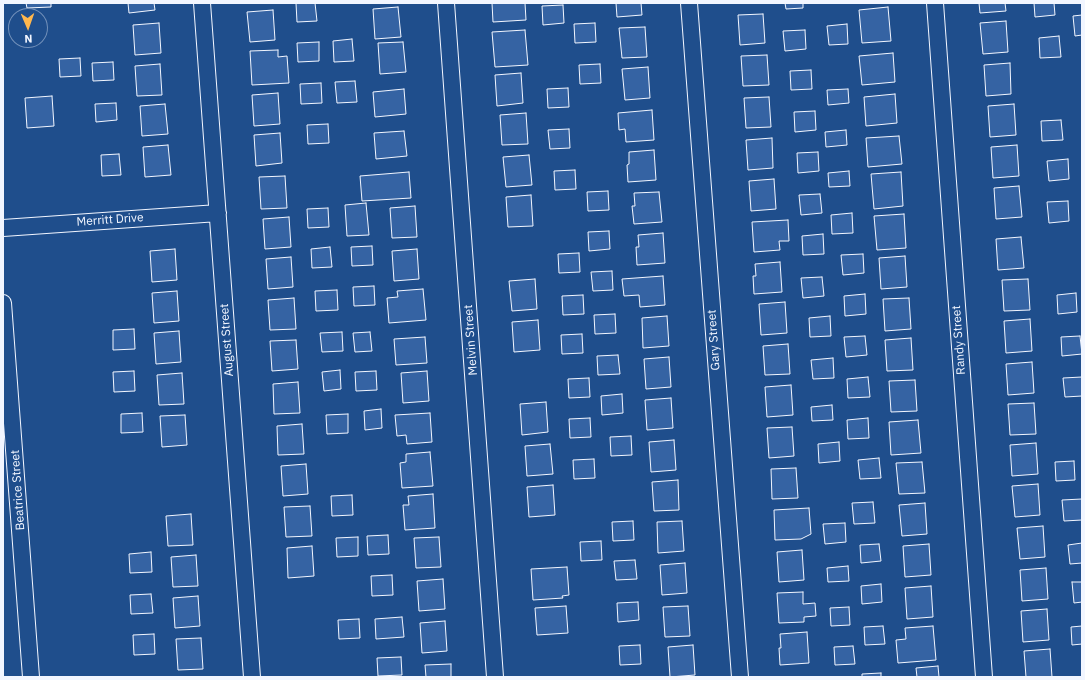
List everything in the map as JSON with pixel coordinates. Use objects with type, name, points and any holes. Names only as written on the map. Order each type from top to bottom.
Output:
[{"type":"street","name":"August Street","points":[[202,3],[252,677]]},
{"type":"street","name":"Melvin Street","points":[[446,3],[495,677]]},
{"type":"street","name":"Gary Street","points":[[689,3],[740,677]]},
{"type":"street","name":"Randy Street","points":[[934,3],[984,677]]},
{"type":"street","name":"Merritt Drive","points":[[3,228],[218,213]]},
{"type":"street","name":"Beatrice Street","points":[[3,303],[32,677]]},
{"type":"building","points":[[26,3],[51,3],[51,7],[27,8]]},
{"type":"building","points":[[128,3],[154,3],[155,10],[129,13]]},
{"type":"building","points":[[296,3],[315,3],[317,21],[297,22]]},
{"type":"building","points":[[492,3],[525,3],[526,20],[493,22]]},
{"type":"building","points":[[616,3],[641,3],[642,15],[617,17]]},
{"type":"building","points":[[785,3],[803,3],[803,8],[786,9]]},
{"type":"building","points":[[979,3],[1005,3],[1006,11],[980,13]]},
{"type":"building","points":[[1034,3],[1054,3],[1055,15],[1035,17]]},
{"type":"building","points":[[563,5],[564,23],[543,25],[542,6]]},
{"type":"building","points":[[398,7],[401,37],[375,39],[373,9]]},
{"type":"building","points":[[888,7],[891,41],[862,43],[859,10]]},
{"type":"building","points":[[273,10],[275,40],[250,42],[247,12]]},
{"type":"building","points":[[763,14],[765,43],[740,45],[738,15]]},
{"type":"building","points":[[1082,15],[1082,35],[1075,36],[1073,16]]},
{"type":"building","points":[[1006,21],[1008,52],[983,54],[980,23]]},
{"type":"building","points":[[159,23],[161,53],[135,55],[133,25]]},
{"type":"building","points":[[595,23],[596,42],[575,43],[574,24]]},
{"type":"building","points":[[847,24],[848,44],[829,45],[827,26]]},
{"type":"building","points":[[645,27],[647,57],[622,58],[619,28]]},
{"type":"building","points":[[525,30],[528,65],[495,67],[492,32]]},
{"type":"building","points":[[805,30],[806,49],[785,51],[783,31]]},
{"type":"building","points":[[1059,36],[1061,57],[1040,58],[1039,38]]},
{"type":"building","points":[[352,39],[354,61],[334,62],[333,41]]},
{"type":"building","points":[[319,42],[319,61],[298,62],[297,43]]},
{"type":"building","points":[[403,42],[406,72],[380,74],[378,43]]},
{"type":"building","points":[[278,50],[278,57],[287,56],[289,83],[252,85],[250,51]]},
{"type":"building","points":[[893,53],[895,82],[862,85],[859,56]]},
{"type":"building","points":[[767,55],[769,85],[743,86],[741,56]]},
{"type":"building","points":[[80,58],[81,76],[60,77],[59,59]]},
{"type":"building","points":[[113,62],[114,80],[93,81],[92,63]]},
{"type":"building","points":[[1010,63],[1011,94],[986,96],[984,65]]},
{"type":"building","points":[[160,64],[162,95],[137,96],[135,66]]},
{"type":"building","points":[[600,64],[601,83],[580,84],[579,65]]},
{"type":"building","points":[[648,67],[650,98],[625,100],[622,69]]},
{"type":"building","points":[[811,70],[812,89],[791,90],[790,71]]},
{"type":"building","points":[[521,73],[523,103],[497,106],[495,75]]},
{"type":"building","points":[[355,81],[357,102],[337,103],[335,82]]},
{"type":"building","points":[[321,83],[322,103],[301,104],[300,84]]},
{"type":"building","points":[[568,88],[569,107],[548,108],[547,89]]},
{"type":"building","points":[[404,89],[406,114],[375,117],[373,92]]},
{"type":"building","points":[[848,89],[849,103],[828,105],[827,90]]},
{"type":"building","points":[[278,93],[280,124],[254,126],[252,95]]},
{"type":"building","points":[[895,94],[897,123],[866,126],[864,97]]},
{"type":"building","points":[[52,96],[54,126],[27,128],[25,98]]},
{"type":"building","points":[[769,97],[771,127],[746,128],[744,98]]},
{"type":"building","points":[[116,103],[117,120],[96,122],[95,104]]},
{"type":"building","points":[[165,104],[168,134],[142,136],[140,106]]},
{"type":"building","points":[[1014,104],[1016,135],[990,137],[988,106]]},
{"type":"building","points":[[652,110],[654,140],[626,142],[625,129],[619,130],[618,113]]},
{"type":"building","points":[[815,111],[816,130],[795,132],[794,112]]},
{"type":"building","points":[[526,113],[528,144],[502,145],[500,115]]},
{"type":"building","points":[[1061,120],[1063,140],[1042,141],[1041,121]]},
{"type":"building","points":[[328,124],[329,143],[308,144],[307,125]]},
{"type":"building","points":[[569,129],[570,148],[550,149],[548,130]]},
{"type":"building","points":[[846,130],[847,145],[826,147],[825,132]]},
{"type":"building","points":[[404,131],[407,156],[376,159],[374,133]]},
{"type":"building","points":[[280,133],[282,163],[256,166],[254,135]]},
{"type":"building","points":[[899,136],[902,164],[868,167],[866,138]]},
{"type":"building","points":[[772,138],[773,168],[748,170],[746,140]]},
{"type":"building","points":[[168,145],[171,175],[145,177],[143,147]]},
{"type":"building","points":[[1017,145],[1019,176],[993,178],[991,147]]},
{"type":"building","points":[[654,150],[656,180],[628,182],[627,165],[629,164],[629,152]]},
{"type":"building","points":[[818,152],[819,171],[798,173],[797,153]]},
{"type":"building","points":[[119,154],[121,175],[102,176],[101,155]]},
{"type":"building","points":[[529,155],[532,185],[506,187],[503,157]]},
{"type":"building","points":[[1068,159],[1069,179],[1049,181],[1047,161]]},
{"type":"building","points":[[575,170],[576,189],[555,190],[554,171]]},
{"type":"building","points":[[849,171],[850,186],[829,187],[828,173]]},
{"type":"building","points":[[409,172],[411,198],[362,201],[360,176]]},
{"type":"building","points":[[901,172],[903,206],[874,209],[871,174]]},
{"type":"building","points":[[285,176],[287,208],[261,209],[259,177]]},
{"type":"building","points":[[774,179],[776,209],[751,211],[749,181]]},
{"type":"building","points":[[1019,186],[1022,217],[996,219],[994,188]]},
{"type":"building","points":[[608,191],[609,210],[588,211],[587,192]]},
{"type":"building","points":[[659,192],[662,222],[634,224],[632,206],[635,206],[634,193]]},
{"type":"building","points":[[820,194],[822,213],[801,215],[799,195]]},
{"type":"building","points":[[531,195],[533,226],[508,227],[506,197]]},
{"type":"building","points":[[1068,201],[1069,221],[1049,223],[1047,202]]},
{"type":"building","points":[[366,203],[369,235],[347,236],[345,205]]},
{"type":"building","points":[[415,206],[417,237],[392,238],[390,208]]},
{"type":"building","points":[[328,208],[329,227],[308,228],[307,209]]},
{"type":"building","points":[[852,213],[853,233],[832,234],[831,215]]},
{"type":"building","points":[[904,214],[906,248],[877,250],[874,216]]},
{"type":"building","points":[[289,217],[291,247],[265,249],[263,219]]},
{"type":"building","points":[[788,220],[789,241],[779,241],[780,250],[754,252],[752,222]]},
{"type":"building","points":[[609,231],[610,249],[589,251],[588,232]]},
{"type":"building","points":[[663,233],[665,263],[637,265],[636,247],[639,247],[638,235]]},
{"type":"building","points":[[823,234],[824,254],[803,255],[802,236]]},
{"type":"building","points":[[1021,237],[1024,268],[998,270],[996,239]]},
{"type":"building","points":[[372,246],[373,265],[352,266],[351,247]]},
{"type":"building","points":[[330,247],[332,267],[312,268],[311,249]]},
{"type":"building","points":[[175,249],[177,280],[152,282],[150,251]]},
{"type":"building","points":[[417,249],[419,279],[394,281],[392,251]]},
{"type":"building","points":[[579,253],[580,272],[559,273],[558,254]]},
{"type":"building","points":[[863,254],[864,273],[843,275],[841,255]]},
{"type":"building","points":[[905,256],[907,287],[881,289],[879,258]]},
{"type":"building","points":[[291,257],[293,287],[268,289],[266,259]]},
{"type":"building","points":[[780,262],[782,292],[754,294],[753,276],[756,276],[755,264]]},
{"type":"building","points":[[612,271],[613,290],[593,291],[591,272]]},
{"type":"building","points":[[663,276],[665,305],[640,307],[639,295],[624,296],[622,279]]},
{"type":"building","points":[[822,277],[824,296],[803,298],[801,278]]},
{"type":"building","points":[[535,279],[537,309],[512,311],[509,281]]},
{"type":"building","points":[[1028,279],[1030,310],[1004,311],[1002,280]]},
{"type":"building","points":[[374,286],[375,305],[354,306],[353,287]]},
{"type":"building","points":[[423,289],[426,320],[389,323],[387,298],[398,297],[397,291]]},
{"type":"building","points":[[337,290],[338,310],[316,311],[315,291]]},
{"type":"building","points":[[177,291],[179,321],[154,323],[152,293]]},
{"type":"building","points":[[1076,293],[1077,312],[1058,314],[1057,295]]},
{"type":"building","points":[[865,294],[866,314],[845,316],[844,296]]},
{"type":"building","points":[[583,295],[584,314],[563,315],[562,296]]},
{"type":"building","points":[[294,298],[296,329],[270,330],[268,300]]},
{"type":"building","points":[[909,298],[911,329],[885,331],[883,299]]},
{"type":"building","points":[[785,302],[787,333],[761,335],[759,304]]},
{"type":"building","points":[[615,314],[616,333],[595,334],[594,315]]},
{"type":"building","points":[[667,316],[669,346],[643,348],[642,318]]},
{"type":"building","points":[[830,316],[831,336],[810,337],[809,318]]},
{"type":"building","points":[[1030,319],[1032,351],[1006,353],[1004,321]]},
{"type":"building","points":[[538,320],[540,350],[514,352],[512,322]]},
{"type":"building","points":[[134,329],[135,349],[113,350],[113,330]]},
{"type":"building","points":[[179,331],[181,362],[156,364],[154,333]]},
{"type":"building","points":[[342,332],[343,351],[322,352],[320,333]]},
{"type":"building","points":[[370,332],[372,351],[355,352],[353,333]]},
{"type":"building","points":[[582,334],[583,353],[562,354],[561,335]]},
{"type":"building","points":[[865,336],[867,355],[846,357],[844,337]]},
{"type":"building","points":[[1080,336],[1082,354],[1062,356],[1061,337]]},
{"type":"building","points":[[425,337],[427,363],[396,365],[394,339]]},
{"type":"building","points":[[911,338],[913,370],[887,371],[885,340]]},
{"type":"building","points":[[296,340],[298,369],[272,371],[270,341]]},
{"type":"building","points":[[788,344],[790,374],[765,375],[763,346]]},
{"type":"building","points":[[618,355],[620,374],[598,375],[597,356]]},
{"type":"building","points":[[669,357],[671,387],[646,389],[644,359]]},
{"type":"building","points":[[833,358],[834,378],[813,379],[811,360]]},
{"type":"building","points":[[1032,362],[1034,393],[1008,395],[1006,364]]},
{"type":"building","points":[[340,370],[341,389],[324,391],[322,372]]},
{"type":"building","points":[[134,371],[135,391],[114,392],[113,372]]},
{"type":"building","points":[[376,371],[377,390],[356,391],[355,372]]},
{"type":"building","points":[[427,371],[429,401],[403,403],[401,373]]},
{"type":"building","points":[[182,373],[184,404],[159,405],[157,375]]},
{"type":"building","points":[[868,377],[870,397],[848,398],[847,379]]},
{"type":"building","points":[[1082,377],[1082,396],[1065,397],[1063,378]]},
{"type":"building","points":[[589,378],[590,397],[569,398],[568,379]]},
{"type":"building","points":[[915,380],[917,411],[891,412],[889,381]]},
{"type":"building","points":[[298,382],[300,413],[274,414],[273,384]]},
{"type":"building","points":[[791,385],[793,415],[767,417],[765,387]]},
{"type":"building","points":[[622,394],[623,413],[602,415],[601,396]]},
{"type":"building","points":[[671,398],[673,428],[647,430],[645,400]]},
{"type":"building","points":[[546,402],[548,432],[522,435],[520,404]]},
{"type":"building","points":[[1034,403],[1036,434],[1010,435],[1008,404]]},
{"type":"building","points":[[832,405],[833,420],[812,421],[811,407]]},
{"type":"building","points":[[381,409],[382,428],[365,430],[364,411]]},
{"type":"building","points":[[142,413],[143,432],[121,433],[121,414]]},
{"type":"building","points":[[430,413],[432,442],[407,444],[406,435],[397,436],[395,415]]},
{"type":"building","points":[[348,414],[348,433],[327,434],[326,415]]},
{"type":"building","points":[[185,415],[187,445],[162,447],[160,416]]},
{"type":"building","points":[[590,418],[591,437],[570,438],[569,419]]},
{"type":"building","points":[[868,418],[869,438],[848,439],[847,420]]},
{"type":"building","points":[[918,420],[921,453],[891,455],[889,422]]},
{"type":"building","points":[[302,424],[304,454],[278,455],[277,426]]},
{"type":"building","points":[[792,427],[794,456],[769,458],[767,428]]},
{"type":"building","points":[[631,436],[632,455],[611,456],[610,437]]},
{"type":"building","points":[[674,440],[676,470],[651,472],[649,442]]},
{"type":"building","points":[[839,442],[840,461],[819,463],[818,444]]},
{"type":"building","points":[[1036,443],[1038,474],[1012,476],[1010,445]]},
{"type":"building","points":[[550,444],[553,474],[527,476],[525,446]]},
{"type":"building","points":[[430,452],[433,486],[402,488],[400,463],[406,462],[406,454]]},
{"type":"building","points":[[879,458],[881,478],[860,479],[858,460]]},
{"type":"building","points":[[594,459],[595,478],[574,479],[573,460]]},
{"type":"building","points":[[1074,461],[1075,480],[1056,481],[1055,462]]},
{"type":"building","points":[[922,462],[925,493],[899,494],[896,463]]},
{"type":"building","points":[[306,464],[308,494],[283,496],[281,466]]},
{"type":"building","points":[[796,468],[798,498],[772,499],[771,469]]},
{"type":"building","points":[[678,480],[679,510],[654,511],[652,482]]},
{"type":"building","points":[[1038,484],[1040,515],[1015,517],[1012,486]]},
{"type":"building","points":[[553,485],[555,515],[529,517],[527,487]]},
{"type":"building","points":[[433,494],[435,528],[405,530],[403,505],[409,505],[408,496]]},
{"type":"building","points":[[352,495],[353,515],[332,516],[331,496]]},
{"type":"building","points":[[1082,499],[1082,520],[1064,521],[1062,500]]},
{"type":"building","points":[[873,502],[875,523],[854,524],[852,503]]},
{"type":"building","points":[[925,503],[927,534],[902,536],[899,505]]},
{"type":"building","points":[[310,506],[312,536],[286,537],[284,507]]},
{"type":"building","points":[[809,508],[811,534],[801,539],[775,540],[774,510]]},
{"type":"building","points":[[191,514],[193,545],[168,546],[166,516]]},
{"type":"building","points":[[633,521],[634,540],[613,541],[612,522]]},
{"type":"building","points":[[682,521],[684,551],[658,553],[657,522]]},
{"type":"building","points":[[845,523],[846,542],[825,544],[823,524]]},
{"type":"building","points":[[1043,526],[1045,557],[1020,559],[1017,528]]},
{"type":"building","points":[[388,535],[389,554],[368,555],[367,536]]},
{"type":"building","points":[[358,537],[358,556],[337,557],[336,538]]},
{"type":"building","points":[[439,537],[441,567],[416,568],[414,538]]},
{"type":"building","points":[[601,541],[602,560],[581,561],[580,542]]},
{"type":"building","points":[[1082,543],[1082,563],[1070,564],[1068,545]]},
{"type":"building","points":[[879,544],[881,561],[861,563],[860,545]]},
{"type":"building","points":[[929,544],[931,575],[905,577],[903,546]]},
{"type":"building","points":[[312,546],[314,576],[288,578],[287,548]]},
{"type":"building","points":[[802,550],[804,580],[779,582],[777,552]]},
{"type":"building","points":[[151,552],[152,572],[130,573],[129,554]]},
{"type":"building","points":[[196,555],[198,586],[173,587],[171,557]]},
{"type":"building","points":[[635,560],[637,579],[616,580],[614,561]]},
{"type":"building","points":[[685,563],[687,593],[662,595],[660,565]]},
{"type":"building","points":[[848,566],[849,581],[828,582],[827,568]]},
{"type":"building","points":[[567,567],[569,595],[562,596],[563,598],[533,600],[531,569]]},
{"type":"building","points":[[1046,568],[1048,599],[1022,601],[1020,570]]},
{"type":"building","points":[[392,575],[393,595],[372,596],[371,576]]},
{"type":"building","points":[[443,579],[445,609],[419,611],[417,581]]},
{"type":"building","points":[[1072,582],[1082,582],[1082,602],[1074,603]]},
{"type":"building","points":[[881,584],[882,602],[862,604],[861,586]]},
{"type":"building","points":[[931,586],[933,617],[907,619],[905,588]]},
{"type":"building","points":[[803,592],[803,604],[815,603],[816,616],[804,617],[804,622],[779,623],[777,593]]},
{"type":"building","points":[[151,594],[153,613],[131,614],[130,595]]},
{"type":"building","points":[[198,596],[200,626],[175,628],[173,598]]},
{"type":"building","points":[[638,602],[639,620],[618,622],[617,603]]},
{"type":"building","points":[[566,606],[568,633],[537,635],[535,608]]},
{"type":"building","points":[[688,606],[690,636],[665,637],[663,607]]},
{"type":"building","points":[[849,607],[850,625],[831,626],[830,608]]},
{"type":"building","points":[[1047,609],[1049,640],[1023,642],[1021,611]]},
{"type":"building","points":[[402,617],[404,637],[376,639],[375,619]]},
{"type":"building","points":[[359,619],[360,638],[339,639],[338,620]]},
{"type":"building","points":[[445,621],[447,651],[422,653],[420,623]]},
{"type":"building","points":[[883,626],[885,644],[865,645],[864,627]]},
{"type":"building","points":[[933,626],[936,660],[898,663],[896,640],[906,639],[905,628]]},
{"type":"building","points":[[1082,626],[1082,644],[1072,645],[1071,627]]},
{"type":"building","points":[[807,632],[809,663],[780,665],[780,634]]},
{"type":"building","points":[[154,634],[155,654],[134,655],[133,635]]},
{"type":"building","points":[[201,638],[203,669],[178,670],[176,639]]},
{"type":"building","points":[[640,645],[641,664],[620,665],[619,646]]},
{"type":"building","points":[[693,645],[695,675],[670,677],[668,647]]},
{"type":"building","points":[[853,646],[855,664],[835,665],[834,647]]},
{"type":"building","points":[[1050,649],[1052,677],[1026,677],[1024,651]]},
{"type":"building","points":[[401,657],[402,675],[378,676],[377,658]]},
{"type":"building","points":[[451,664],[451,677],[426,677],[425,665]]},
{"type":"building","points":[[938,666],[939,677],[917,677],[916,668]]},
{"type":"building","points":[[881,673],[881,677],[862,677],[862,674]]}]
